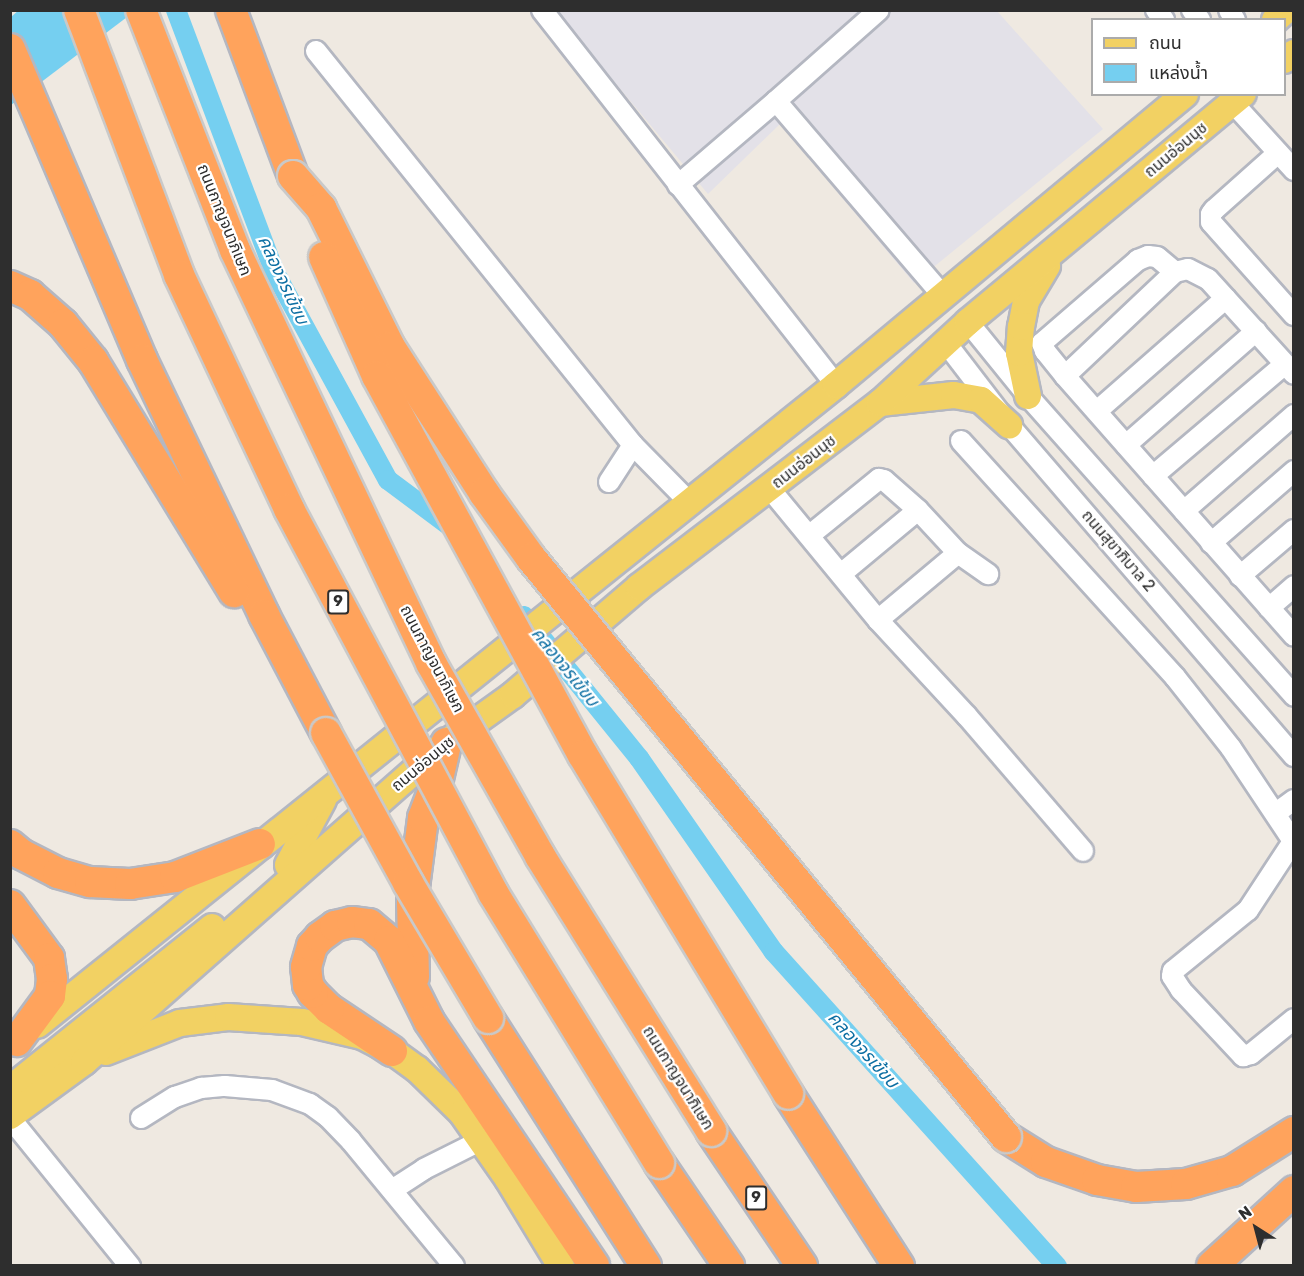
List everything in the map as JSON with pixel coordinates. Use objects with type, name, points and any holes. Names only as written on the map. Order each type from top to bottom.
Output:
[{"type":"highway","name":"9","points":[[79,10],[179,275],[289,509],[493,893],[659,1163],[729,1266]]},
{"type":"highway","name":"ถนนกาญจนาภิเษก","points":[[141,10],[235,250],[431,663],[540,856],[711,1131],[802,1266]]},
{"type":"highway","points":[[231,10],[307,216],[377,376],[582,755],[788,1094],[899,1266]]},
{"type":"highway","points":[[10,49],[142,360],[264,615],[326,733],[445,947],[646,1266]]},
{"type":"highway","points":[[293,176],[321,208],[390,347],[484,493],[531,558],[1006,1137],[1046,1162],[1097,1180],[1136,1186],[1186,1184],[1233,1170],[1293,1132]]},
{"type":"highway","points":[[10,286],[30,295],[63,324],[93,361],[131,419],[212,556],[326,733]]},
{"type":"highway","points":[[416,995],[411,938],[414,884],[423,818],[438,779],[446,743]]},
{"type":"highway","points":[[10,845],[21,854],[58,873],[90,882],[130,884],[175,877],[260,844]]},
{"type":"highway","points":[[10,905],[49,958],[52,979],[50,996],[14,1044]]},
{"type":"highway","points":[[392,1051],[329,1009],[313,993],[306,967],[312,946],[336,926],[352,922],[369,924],[389,941],[429,1021],[594,1266]]},
{"type":"highway","points":[[1212,1266],[1293,1191]]},
{"type":"main road","name":"ถนนอ่อนนุช","points":[[14,1044],[260,844],[327,793],[836,385],[1183,96]]},
{"type":"main road","name":"ถนนอ่อนนุช","points":[[10,1117],[84,1062],[446,743],[513,695],[639,587],[880,403],[968,322],[1238,99]]},
{"type":"main road","points":[[1028,396],[1019,353],[1026,301],[1056,250]]},
{"type":"main road","points":[[943,296],[968,322]]},
{"type":"main road","points":[[920,315],[946,343]]},
{"type":"main road","points":[[880,403],[954,394],[981,400],[1009,425]]},
{"type":"main road","name":"ถนนอ่อนนุช","points":[[288,866],[327,793]]},
{"type":"main road","name":"ถนนอ่อนนุช","points":[[10,1089],[288,866],[357,821]]},
{"type":"main road","points":[[84,1062],[180,1023],[228,1017],[270,1018],[362,1036],[392,1051],[438,1089],[462,1113],[482,1140],[561,1266]]},
{"type":"street","points":[[542,10],[836,385]]},
{"type":"street","points":[[678,184],[879,10]]},
{"type":"street","points":[[316,51],[633,445],[689,502]]},
{"type":"street","points":[[1238,99],[1293,170]]},
{"type":"street","points":[[776,101],[943,296]]},
{"type":"street","points":[[1278,153],[1214,210],[1211,222],[1293,315]]},
{"type":"street","points":[[1175,272],[1157,257],[1148,256],[1138,260],[1047,336],[1042,343],[1065,376],[1293,636]]},
{"type":"street","points":[[1065,376],[1175,272],[1188,268],[1208,279],[1256,331],[1289,369],[1153,476]]},
{"type":"street","points":[[1097,411],[1226,298]]},
{"type":"street","points":[[968,322],[1028,396],[1293,696]]},
{"type":"street","points":[[1126,446],[1256,331]]},
{"type":"street","name":"ถนนสุขาภิบาล 2","points":[[946,343],[1009,425],[1293,756]]},
{"type":"street","points":[[1184,511],[1293,415]]},
{"type":"street","points":[[961,441],[1175,677],[1231,748],[1293,841],[1248,910],[1173,971],[1172,976],[1181,990],[1243,1056],[1251,1054],[1293,1019]]},
{"type":"street","points":[[609,482],[633,445]]},
{"type":"street","points":[[1211,543],[1293,471]]},
{"type":"street","points":[[810,536],[879,479],[890,483],[958,553],[988,574]]},
{"type":"street","points":[[770,489],[878,620],[967,716],[1083,851]]},
{"type":"street","points":[[842,574],[918,510]]},
{"type":"street","points":[[1240,576],[1293,530]]},
{"type":"street","points":[[878,620],[958,553]]},
{"type":"street","points":[[1269,608],[1293,586]]},
{"type":"street","points":[[1276,813],[1293,800]]},
{"type":"street","points":[[141,1118],[174,1097],[201,1088],[225,1086],[272,1090],[310,1104],[328,1117],[454,1266]]},
{"type":"street","points":[[10,1117],[130,1266]]},
{"type":"street","points":[[392,1190],[424,1169],[482,1140]]},
{"type":"shaded area","points":[[555,11],[997,11],[1103,129],[914,283],[780,124],[708,194]]},
{"type":"water","points":[[19,10],[135,11],[11,105],[11,17]]},
{"type":"waterway","name":"คลองจรเข้ขบ","points":[[176,10],[274,271],[388,480],[455,530]]},
{"type":"waterway","name":"คลองจรเข้ขบ","points":[[524,616],[639,758],[774,952],[1057,1266]]}]
